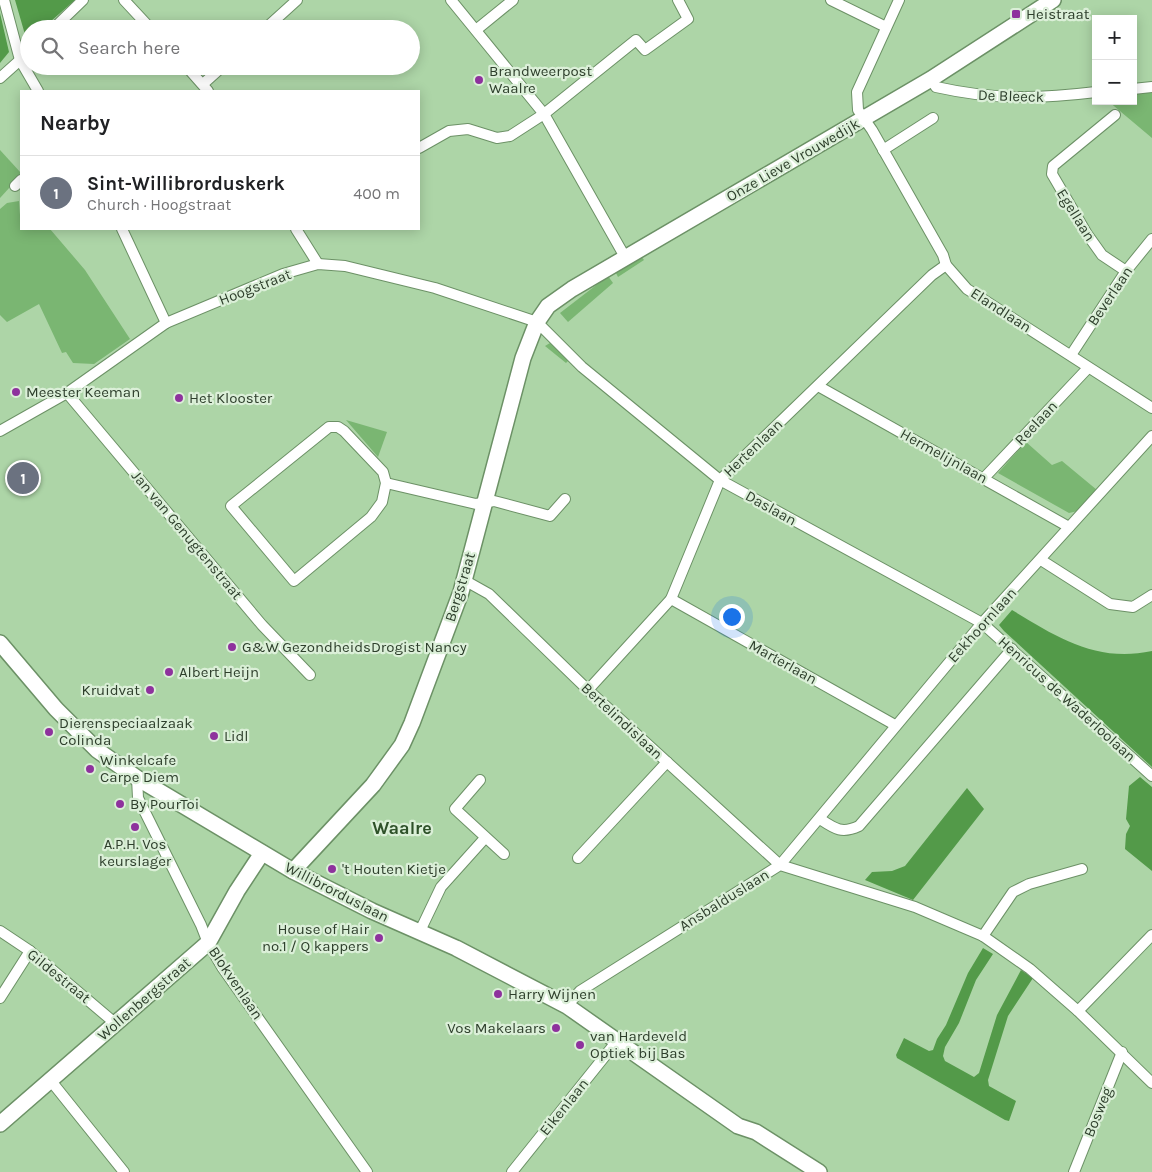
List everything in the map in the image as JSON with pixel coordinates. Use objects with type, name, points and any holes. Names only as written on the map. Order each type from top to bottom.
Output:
[{"type":"main road","name":"Onze Lieve Vrouwedijk","points":[[537,322],[548,306],[625,257],[931,80],[1053,0]]},
{"type":"main road","name":"Bergstraat","points":[[293,871],[356,806],[402,745],[416,715],[464,580],[480,504],[523,358],[537,322]]},
{"type":"main road","name":"Willibrorduslaan","points":[[0,643],[56,709],[97,750],[137,778],[293,871],[372,911],[420,931],[567,1006],[705,1101],[738,1126],[756,1132],[819,1172]]},
{"type":"main road","name":"Wollenbergstraat","points":[[0,1124],[208,943],[237,891],[262,853]]},
{"type":"street","points":[[0,78],[20,60],[4,0]]},
{"type":"street","points":[[62,20],[83,0]]},
{"type":"street","points":[[124,0],[143,20]]},
{"type":"street","points":[[275,20],[297,0]]},
{"type":"street","points":[[451,0],[544,114],[625,257]]},
{"type":"street","points":[[476,30],[513,0]]},
{"type":"street","points":[[420,147],[449,132],[468,129],[497,138],[510,136],[544,114],[636,40],[645,50],[688,20],[678,0]]},
{"type":"street","points":[[831,0],[886,27]]},
{"type":"street","name":"Elandlaan","points":[[899,0],[857,92],[858,110],[943,254],[946,265],[967,289],[1152,408]]},
{"type":"street","points":[[29,75],[37,90]]},
{"type":"street","points":[[194,75],[205,88],[216,75]]},
{"type":"street","name":"De Bleeck","points":[[931,80],[936,87],[998,98],[1032,99],[1092,92]]},
{"type":"street","points":[[1137,88],[1152,86]]},
{"type":"street","name":"Egellaan","points":[[1115,115],[1053,166],[1052,174],[1087,234],[1102,255],[1126,270]]},
{"type":"street","points":[[883,150],[933,118]]},
{"type":"street","points":[[122,230],[166,323]]},
{"type":"street","points":[[297,230],[318,264]]},
{"type":"street","name":"Beverlaan","points":[[1071,355],[1126,270],[1152,239]]},
{"type":"street","name":"Hoogstraat","points":[[0,431],[67,393],[166,323],[283,274],[318,264],[345,266],[435,288],[537,322]]},
{"type":"street","name":"Hertenlaan","points":[[588,690],[671,599],[720,480],[932,276],[946,265]]},
{"type":"street","name":"Daslaan","points":[[537,322],[582,367],[720,480],[982,623]]},
{"type":"street","name":"Reelaan","points":[[984,478],[1088,368]]},
{"type":"street","name":"Hermelijnlaan","points":[[818,386],[984,478],[1069,528]]},
{"type":"street","name":"Jan van Genugtenstraat","points":[[67,393],[262,625],[310,675]]},
{"type":"street","points":[[329,427],[338,427],[344,431],[383,472],[386,483],[382,502],[371,517],[294,581],[231,506],[329,427]]},
{"type":"street","name":"Eekhoornlaan","points":[[780,865],[982,623],[1152,436]]},
{"type":"street","points":[[386,483],[480,504],[494,501],[550,516],[565,499]]},
{"type":"street","points":[[1041,560],[1110,604],[1132,606],[1152,595]]},
{"type":"street","name":"Bertelindislaan","points":[[464,580],[489,594],[588,690],[780,865]]},
{"type":"street","name":"Marterlaan","points":[[671,599],[895,725]]},
{"type":"street","name":"Henricus de Waderloolaan","points":[[982,623],[1152,776]]},
{"type":"street","points":[[820,819],[840,832],[859,826],[1012,649]]},
{"type":"street","points":[[578,858],[668,762]]},
{"type":"street","name":"Blokvenlaan","points":[[137,778],[138,798],[222,968],[368,1172]]},
{"type":"street","points":[[480,780],[454,809],[504,854]]},
{"type":"street","points":[[420,931],[440,887],[485,838]]},
{"type":"street","name":"Ansbalduslaan","points":[[567,1006],[580,991],[780,865],[915,907],[983,936],[1030,969],[1122,1052],[1152,1083]]},
{"type":"street","points":[[983,936],[1013,892],[1029,884],[1082,870]]},
{"type":"street","name":"Gildestraat","points":[[0,930],[30,951],[116,1024]]},
{"type":"street","points":[[1078,1011],[1152,935]]},
{"type":"street","points":[[0,998],[30,951]]},
{"type":"street","name":"Eikenlaan","points":[[512,1172],[617,1041]]},
{"type":"street","name":"Bosweg","points":[[1074,1172],[1122,1052]]},
{"type":"street","points":[[51,1081],[124,1172]]},
{"type":"green space","points":[[15,0],[75,0],[52,20],[21,20]]},
{"type":"green space","points":[[0,13],[9,52],[0,63]]},
{"type":"green space","points":[[1152,92],[1152,138],[1113,105],[1137,105],[1137,94]]},
{"type":"green space","points":[[0,150],[20,172],[20,176],[0,198]]},
{"type":"green space","points":[[19,201],[20,230],[51,230],[85,270],[130,339],[94,364],[73,363],[66,352],[62,353],[39,304],[7,322],[0,315],[0,209],[7,203]]},
{"type":"green space","points":[[641,256],[644,260],[618,277],[615,271]]},
{"type":"green space","points":[[608,276],[613,283],[568,322],[560,313]]},
{"type":"green space","points":[[550,343],[568,361],[566,363],[545,346]]},
{"type":"green space","points":[[346,420],[387,432],[378,457]]},
{"type":"green space","points":[[1026,442],[1052,465],[1062,461],[1097,490],[1078,511],[1069,513],[998,473]]},
{"type":"green space","points":[[1012,610],[1061,638],[1095,650],[1132,654],[1152,651],[1152,767],[1004,631],[999,625]]},
{"type":"green space","points":[[1140,777],[1152,787],[1152,871],[1125,849],[1126,834],[1130,826],[1126,819],[1129,786]]},
{"type":"green space","points":[[967,788],[984,809],[913,900],[865,880],[872,872],[892,871],[905,866]]},
{"type":"green space","points":[[983,948],[993,954],[976,980],[959,1023],[945,1047],[943,1056],[945,1061],[974,1077],[979,1073],[997,1015],[1021,970],[1033,978],[1008,1016],[988,1080],[989,1086],[1016,1101],[1009,1121],[897,1058],[896,1055],[904,1038],[929,1051],[933,1050],[968,973]]},
{"type":"place","name":"Heistraat","points":[[1016,14]]},
{"type":"place","name":"Brandweerpost Waalre","points":[[479,80]]},
{"type":"place","name":"Meester Keeman","points":[[16,392]]},
{"type":"place","name":"Het Klooster","points":[[179,398]]},
{"type":"place","name":"Sint-Willibrorduskerk","points":[[23,478]]},
{"type":"place","name":"G&W GezondheidsDrogist Nancy","points":[[232,647]]},
{"type":"place","name":"Albert Heijn","points":[[169,672]]},
{"type":"place","name":"Kruidvat","points":[[150,690]]},
{"type":"place","name":"Dierenspeciaalzaak Colinda","points":[[49,732]]},
{"type":"place","name":"Lidl","points":[[214,736]]},
{"type":"place","name":"Winkelcafe Carpe Diem","points":[[90,769]]},
{"type":"place","name":"By PourToi","points":[[120,804]]},
{"type":"place","name":"A.P.H. Vos keurslager","points":[[135,827]]},
{"type":"place","name":"'t Houten Kietje","points":[[332,869]]},
{"type":"place","name":"House of Hair no.1 / Q kappers","points":[[379,938]]},
{"type":"place","name":"Harry Wijnen","points":[[498,994]]},
{"type":"place","name":"Vos Makelaars","points":[[556,1028]]},
{"type":"place","name":"van Hardeveld Optiek bij Bas","points":[[580,1045]]},
{"type":"district","name":"Waalre","points":[[402,828]]}]
